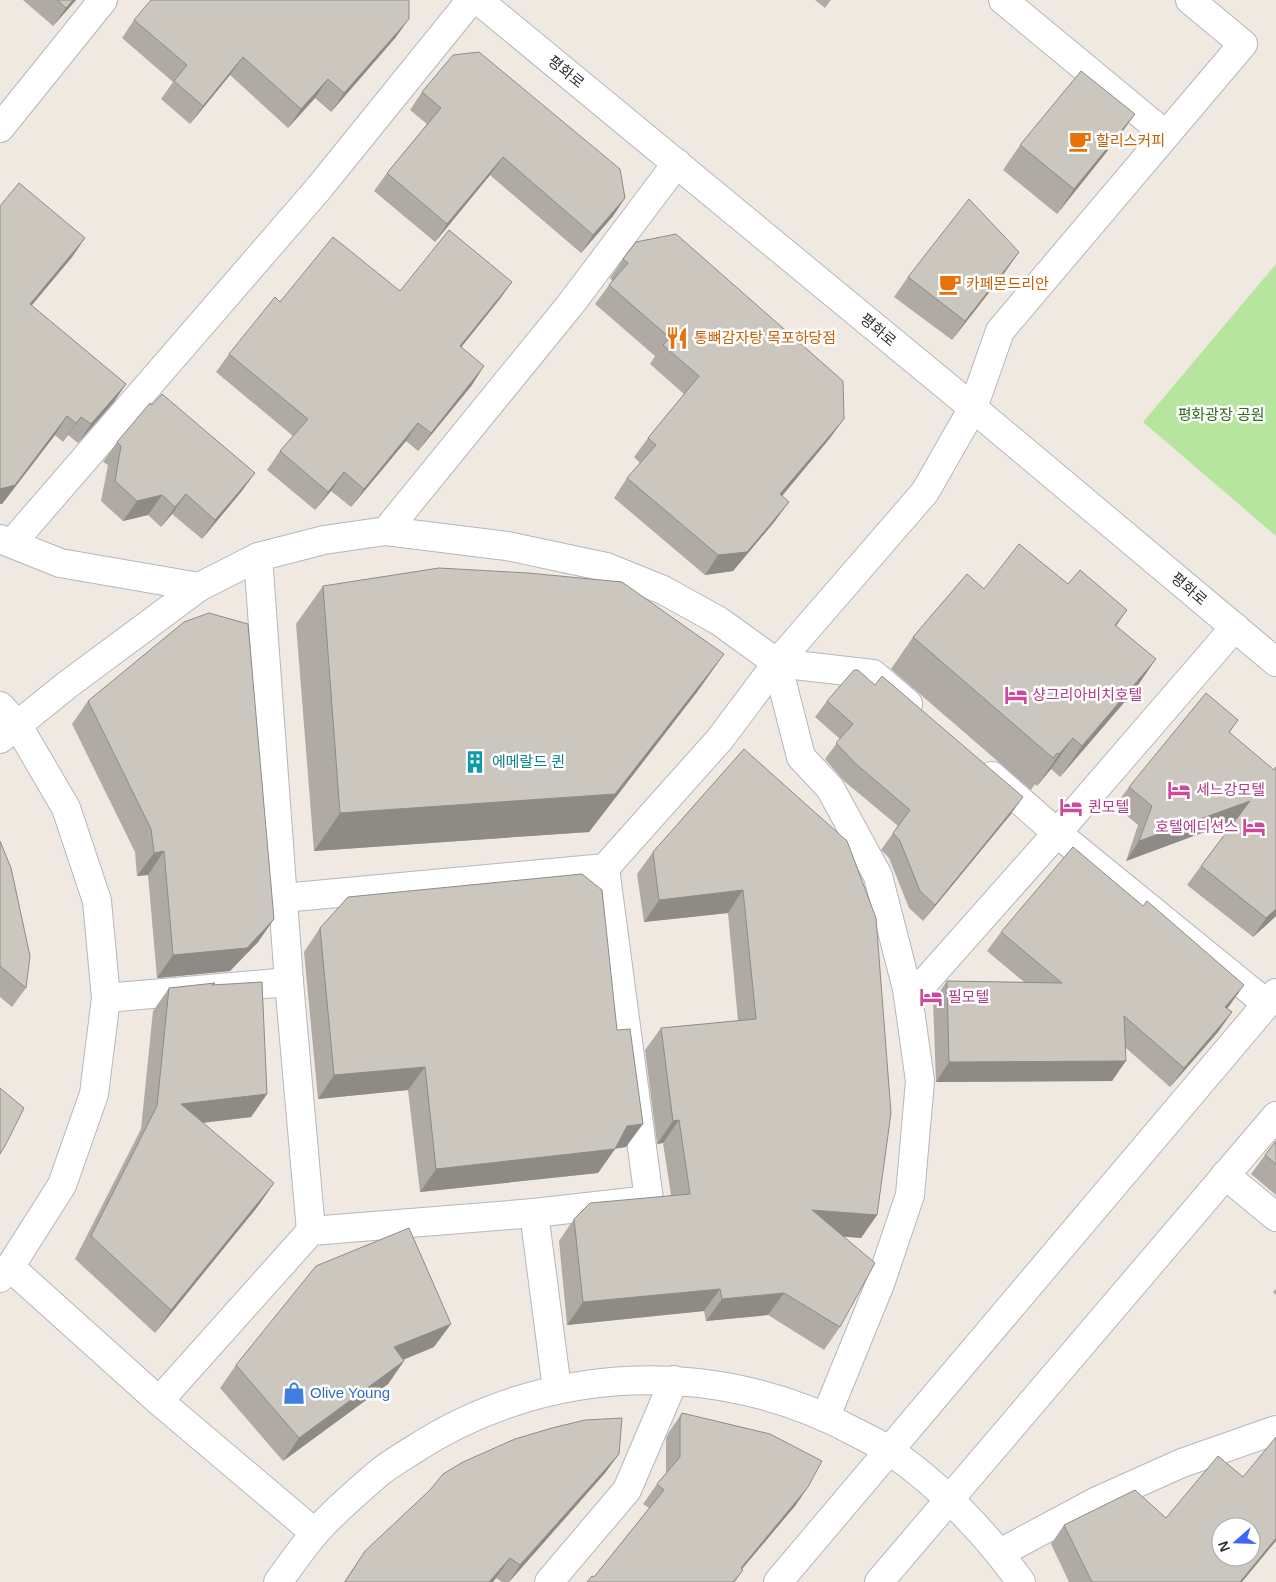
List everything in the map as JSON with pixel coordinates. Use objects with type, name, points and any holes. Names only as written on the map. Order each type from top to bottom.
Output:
[{"type":"street","points":[[0,128],[103,0]]},
{"type":"street","points":[[199,588],[60,563],[6,541],[319,188],[471,0]]},
{"type":"street","name":"평화로","points":[[478,0],[973,408],[1276,662]]},
{"type":"street","points":[[1003,0],[1165,134]]},
{"type":"street","points":[[283,898],[605,868],[720,739],[777,663],[925,492],[973,408],[1000,331],[1243,44],[1190,0]]},
{"type":"street","points":[[386,531],[570,305],[677,163]]},
{"type":"street","points":[[315,1533],[5,1272],[62,1185],[94,1094],[106,998],[97,901],[66,808],[6,723],[199,588],[258,558],[324,540],[386,531],[507,546],[606,568],[663,590],[719,621],[777,663],[873,674],[924,718]]},
{"type":"street","points":[[258,558],[288,982],[311,1231]]},
{"type":"street","points":[[909,1000],[1057,833],[1235,627]]},
{"type":"street","points":[[777,663],[800,757],[830,788],[878,876],[909,1000],[920,1081],[910,1195],[880,1284],[826,1416]]},
{"type":"street","points":[[778,1582],[1272,998],[1057,833],[976,763]]},
{"type":"street","points":[[159,1401],[311,1231],[649,1200],[605,868]]},
{"type":"street","points":[[106,998],[288,982]]},
{"type":"street","points":[[879,1582],[1276,1116]]},
{"type":"street","points":[[1225,1175],[1276,1217]]},
{"type":"street","points":[[534,1212],[557,1389]]},
{"type":"street","points":[[278,1582],[315,1533],[381,1471],[438,1434],[499,1406],[557,1389],[619,1380],[674,1380],[726,1386],[777,1398],[826,1416],[890,1450],[950,1498],[1000,1553],[1021,1582]]},
{"type":"street","points":[[549,1582],[627,1490],[674,1380]]},
{"type":"street","points":[[1000,1553],[1097,1501],[1182,1463],[1275,1432]]},
{"type":"green space","name":"평화광장 공원","points":[[1276,264],[1276,536],[1143,422]]},
{"type":"building","points":[[57,0],[73,0],[66,8]]},
{"type":"building","points":[[151,0],[409,0],[409,19],[344,93],[328,79],[301,109],[243,57],[203,106],[174,81],[187,65],[134,20]]},
{"type":"building","points":[[479,52],[620,169],[625,198],[593,235],[503,157],[447,224],[387,173],[441,108],[422,92],[453,55]]},
{"type":"building","points":[[1081,71],[1135,114],[1074,189],[1020,145]]},
{"type":"building","points":[[19,183],[85,238],[30,304],[126,384],[91,424],[81,417],[76,423],[67,416],[15,485],[0,489],[0,206]]},
{"type":"building","name":"카페몬드리안","points":[[969,199],[1019,252],[965,321],[908,277]]},
{"type":"building","points":[[449,230],[512,282],[460,346],[484,366],[431,433],[418,423],[364,489],[344,472],[328,492],[280,451],[308,419],[229,354],[275,297],[280,302],[333,237],[400,291]]},
{"type":"building","points":[[676,234],[843,381],[844,419],[780,494],[789,502],[747,552],[718,555],[627,478],[656,445],[648,438],[699,376],[663,345],[670,338],[609,285],[628,263],[623,259],[636,242]]},
{"type":"building","points":[[162,394],[255,473],[215,520],[186,494],[175,507],[162,495],[137,501],[115,481],[121,446],[117,442],[150,403],[152,405]]},
{"type":"building","points":[[1019,544],[1068,584],[1080,570],[1127,610],[1115,625],[1156,659],[1082,746],[1073,738],[1053,758],[913,637],[967,574],[984,589]]},
{"type":"building","name":"에메랄드 퀸","points":[[439,568],[528,573],[622,582],[724,654],[615,794],[340,813],[323,586]]},
{"type":"building","points":[[209,613],[248,624],[274,919],[247,948],[173,955],[164,851],[154,853],[151,829],[88,701],[184,622]]},
{"type":"building","points":[[854,670],[858,670],[875,685],[882,676],[1023,797],[935,905],[920,891],[900,841],[893,833],[910,810],[856,764],[836,743],[853,724],[827,701]]},
{"type":"building","points":[[1206,693],[1238,720],[1229,732],[1274,770],[1276,767],[1276,909],[1266,918],[1201,866],[1250,801],[1139,841],[1152,806],[1129,787]]},
{"type":"building","points":[[744,749],[847,841],[876,918],[891,1113],[877,1215],[812,1210],[875,1263],[840,1327],[784,1293],[722,1299],[720,1289],[583,1302],[574,1219],[590,1203],[690,1194],[679,1120],[673,1121],[661,1028],[756,1019],[743,890],[659,900],[653,852]]},
{"type":"building","points":[[0,841],[11,868],[30,956],[26,988],[0,966]]},
{"type":"building","points":[[1073,847],[1143,906],[1147,901],[1244,985],[1225,1007],[1232,1012],[1184,1068],[1124,1016],[1126,1061],[949,1062],[947,981],[1062,983],[1001,932]]},
{"type":"building","points":[[582,874],[602,890],[617,1030],[630,1029],[643,1124],[627,1126],[615,1149],[436,1169],[425,1067],[334,1075],[320,928],[348,897]]},
{"type":"building","points":[[262,982],[267,1094],[181,1104],[274,1183],[171,1310],[91,1236],[157,1106],[169,988],[215,983],[212,985]]},
{"type":"building","points":[[0,1088],[24,1108],[0,1154]]},
{"type":"building","points":[[1276,1141],[1276,1164],[1265,1155]]},
{"type":"building","points":[[409,1228],[451,1324],[394,1347],[404,1361],[299,1438],[236,1365],[316,1266]]},
{"type":"building","points":[[682,1413],[770,1434],[822,1461],[808,1487],[741,1568],[743,1570],[733,1582],[587,1582],[592,1576],[594,1577],[664,1490],[657,1484],[680,1457],[680,1418]]},
{"type":"building","points":[[622,1418],[619,1454],[520,1565],[510,1558],[489,1582],[345,1582],[365,1551],[430,1490],[443,1474],[463,1462],[515,1439],[552,1428],[585,1420]]},
{"type":"building","points":[[1276,1437],[1276,1538],[1261,1556],[1261,1517],[1211,1517],[1211,1567],[1252,1567],[1240,1582],[1092,1582],[1064,1525],[1135,1490],[1166,1518],[1218,1456],[1243,1477]]},
{"type":"place","name":"할리스커피","points":[[1080,141]]},
{"type":"place","name":"카페몬드리안","points":[[950,284]]},
{"type":"place","name":"통뼈감자탕 목포하당점","points":[[677,338]]},
{"type":"place","name":"샹그리아비치호텔","points":[[1016,695]]},
{"type":"place","name":"에메랄드 퀸","points":[[475,762]]},
{"type":"place","name":"세느강모텔","points":[[1179,790]]},
{"type":"place","name":"퀸모텔","points":[[1071,807]]},
{"type":"place","name":"호텔에디션스","points":[[1254,827]]},
{"type":"place","name":"필모텔","points":[[931,997]]},
{"type":"place","name":"Olive Young","points":[[294,1393]]}]
